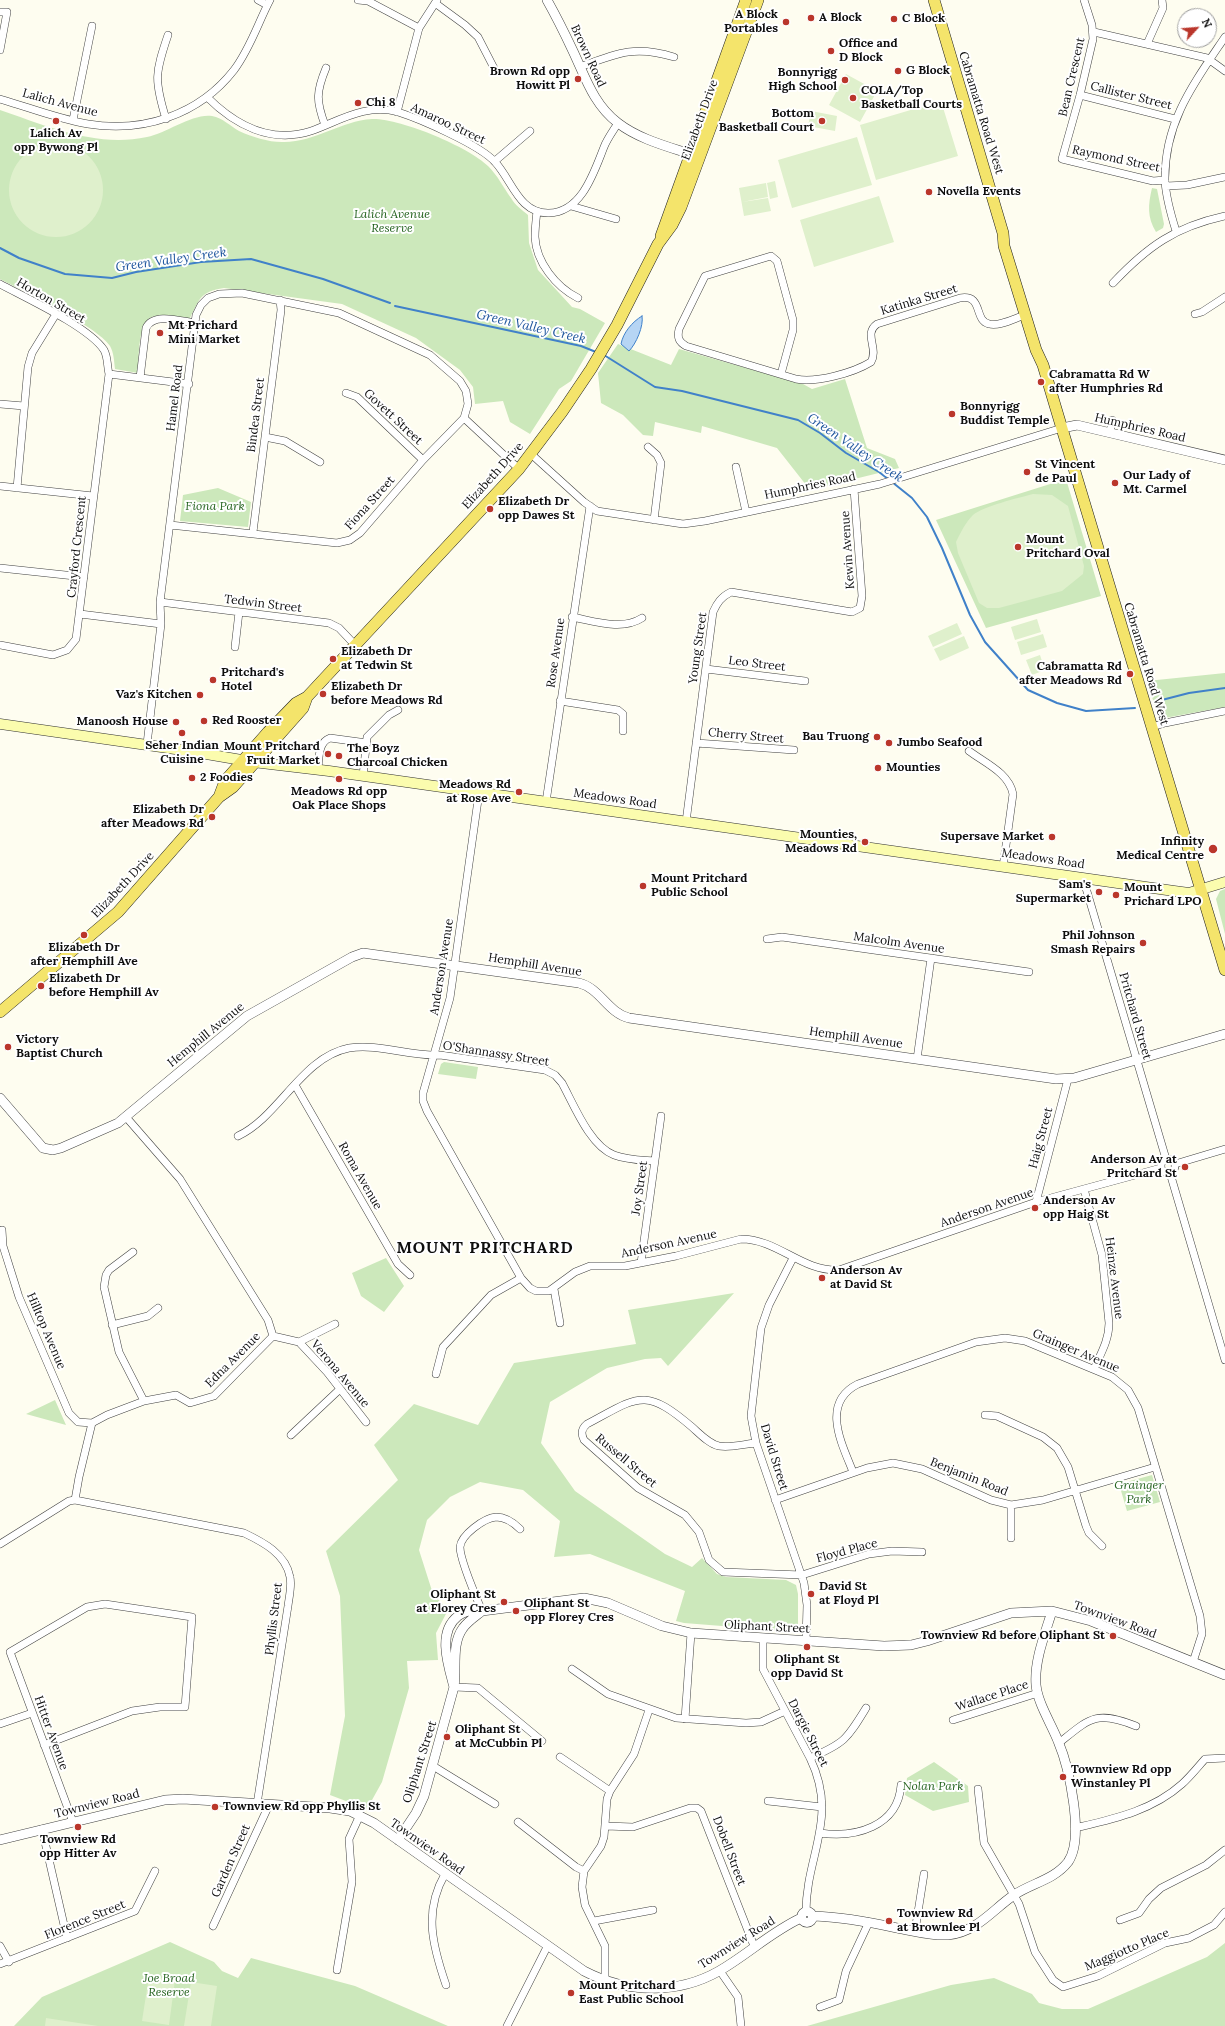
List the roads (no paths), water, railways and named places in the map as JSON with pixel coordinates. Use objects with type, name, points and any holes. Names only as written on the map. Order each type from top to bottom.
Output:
[{"type":"main road","name":"Elizabeth Drive","points":[[695,156],[746,0]]},
{"type":"main road","name":"Elizabeth Drive","points":[[0,1012],[118,912],[219,797],[232,787],[248,761],[303,708],[307,697],[519,469],[531,454],[591,369],[605,346],[658,244],[666,218],[695,156],[758,0]]},
{"type":"main road","name":"Cabramatta Road West","points":[[934,0],[1003,233],[1004,246],[1036,350],[1043,365],[1225,970]]},
{"type":"main road","name":"Cabramatta Road West","points":[[1003,233],[1010,244],[1042,349],[1043,365]]},
{"type":"main road","name":"Meadows Road","points":[[0,724],[147,744],[248,761],[1183,892],[1200,890],[1225,882]]},
{"type":"street","points":[[258,0],[269,3]]},
{"type":"street","points":[[358,0],[368,1],[419,28]]},
{"type":"street","name":"Brown Road","points":[[547,0],[596,101],[618,124],[641,136],[695,156]]},
{"type":"street","name":"Bean Crescent","points":[[1062,159],[1080,95],[1094,32],[1084,0]]},
{"type":"street","points":[[1147,44],[1163,8],[1162,0]]},
{"type":"street","points":[[397,112],[419,28],[436,2],[478,37],[495,70]]},
{"type":"street","name":"Lalich Avenue","points":[[0,98],[87,124],[125,127],[147,124],[166,119],[184,111],[207,97],[224,81],[242,58],[269,3]]},
{"type":"street","points":[[0,12],[7,12],[0,50]]},
{"type":"street","points":[[73,120],[92,26]]},
{"type":"street","points":[[1094,32],[1210,60],[1225,71]]},
{"type":"street","points":[[166,119],[157,89],[157,65],[168,35]]},
{"type":"street","points":[[1176,232],[1166,183],[1168,146],[1175,119],[1188,94],[1225,37]]},
{"type":"street","points":[[580,67],[625,51],[660,53],[674,57]]},
{"type":"street","points":[[325,125],[318,104],[317,95],[326,68]]},
{"type":"street","name":"Callister Street","points":[[1080,95],[1175,119]]},
{"type":"street","name":"Amaroo Street","points":[[207,97],[231,119],[258,131],[288,135],[310,131],[355,113],[376,111],[397,112],[465,141],[483,152],[495,161],[518,197],[536,212]]},
{"type":"street","points":[[578,298],[568,293],[544,267],[538,254],[535,238],[536,212],[550,213],[570,206],[583,192],[595,171],[604,145],[618,124]]},
{"type":"street","points":[[495,161],[530,131]]},
{"type":"street","name":"Raymond Street","points":[[1062,159],[1166,183],[1186,185],[1225,177]]},
{"type":"street","points":[[570,206],[616,218]]},
{"type":"street","points":[[1113,283],[1134,260],[1176,232],[1203,221],[1225,216]]},
{"type":"street","name":"Katinka Street","points":[[781,374],[793,330],[793,320],[777,261],[772,256],[705,276],[679,329],[678,338],[680,342],[686,346],[781,374],[807,381],[865,366],[871,362],[874,357],[874,350],[870,336],[871,330],[877,324],[960,298],[970,298],[975,302],[982,319],[987,324],[995,325],[1025,315]]},
{"type":"street","name":"Horton Street","points":[[0,284],[56,314],[90,337],[98,338],[110,352],[112,368],[108,374]]},
{"type":"street","name":"Hamel Road","points":[[147,744],[161,624],[160,602],[189,384],[196,315],[201,305],[208,298],[219,294],[242,293],[339,313],[430,355],[460,381],[466,391],[468,404],[464,418]]},
{"type":"street","points":[[1195,314],[1202,312],[1225,296]]},
{"type":"street","name":"Bindea Street","points":[[253,532],[281,310],[280,300]]},
{"type":"street","points":[[17,488],[28,367],[32,353],[56,314]]},
{"type":"street","points":[[140,378],[146,328],[150,321],[158,319],[195,323]]},
{"type":"street","points":[[108,374],[189,384]]},
{"type":"street","name":"Crayford Crescent","points":[[0,645],[47,654],[62,652],[72,646],[76,639],[108,374]]},
{"type":"street","name":"Govett Street","points":[[346,393],[356,397],[423,460]]},
{"type":"street","points":[[0,404],[24,406]]},
{"type":"street","points":[[464,418],[519,469]]},
{"type":"street","name":"Fiona Street","points":[[170,525],[253,532],[337,543],[350,540],[360,533],[423,460],[464,418]]},
{"type":"street","points":[[1110,433],[1112,420]]},
{"type":"street","name":"Humphries Road","points":[[531,454],[590,506],[607,513],[654,520],[692,523],[880,484],[1074,425],[1225,460]]},
{"type":"street","points":[[265,437],[285,441],[320,462]]},
{"type":"street","points":[[648,447],[657,455],[661,463],[654,520]]},
{"type":"street","points":[[736,467],[746,512]]},
{"type":"street","points":[[0,486],[93,496]]},
{"type":"street","name":"Kewin Avenue","points":[[854,489],[862,596],[860,608]]},
{"type":"street","name":"Rose Avenue","points":[[546,802],[572,617],[590,506]]},
{"type":"street","points":[[0,568],[84,577]]},
{"type":"street","name":"Young Street","points":[[686,822],[713,612],[723,596],[731,592],[852,612],[860,608]]},
{"type":"street","name":"Tedwin Street","points":[[160,602],[329,623],[339,628],[355,645]]},
{"type":"street","points":[[235,647],[239,612]]},
{"type":"street","points":[[80,614],[161,624]]},
{"type":"street","points":[[572,617],[620,624],[631,623],[642,618]]},
{"type":"street","name":"Leo Street","points":[[706,669],[805,681]]},
{"type":"street","points":[[560,701],[618,710],[623,714],[623,731]]},
{"type":"street","points":[[363,776],[368,737],[389,714],[398,710]]},
{"type":"street","points":[[1152,727],[1165,722],[1225,711]]},
{"type":"street","points":[[318,770],[322,744],[325,740],[330,738],[367,743]]},
{"type":"street","name":"Cherry Street","points":[[696,743],[794,750]]},
{"type":"street","points":[[969,751],[1005,777],[1012,788],[1013,794],[1003,867]]},
{"type":"street","name":"Anderson Avenue","points":[[479,793],[449,1006],[423,1093],[424,1106],[521,1278],[530,1288],[542,1292],[554,1289],[572,1274],[587,1267],[625,1266],[696,1252],[750,1239],[768,1244],[794,1258],[820,1269],[844,1269],[1036,1202],[1161,1168]]},
{"type":"street","name":"Pritchard Street","points":[[1083,878],[1166,1159]]},
{"type":"street","name":"Malcolm Avenue","points":[[767,940],[782,937],[1029,972]]},
{"type":"street","name":"Hemphill Avenue","points":[[0,1098],[38,1144],[48,1150],[61,1148],[101,1131],[126,1117],[247,1016],[357,954],[372,953],[586,984],[616,1013],[629,1018],[1068,1079],[1225,1034]]},
{"type":"street","points":[[917,1059],[931,958]]},
{"type":"street","name":"O'Shannassy Street","points":[[238,1136],[253,1127],[318,1063],[343,1050],[367,1048],[550,1072],[562,1083],[599,1145],[605,1150],[621,1157],[654,1162]]},
{"type":"street","name":"Haig Street","points":[[1036,1202],[1068,1079]]},
{"type":"street","name":"Roma Avenue","points":[[295,1085],[398,1264],[410,1275]]},
{"type":"street","name":"Joy Street","points":[[641,1263],[661,1116]]},
{"type":"street","name":"Edna Avenue","points":[[92,1423],[144,1401],[176,1395],[190,1403],[214,1396],[273,1336],[268,1320],[180,1179],[126,1117]]},
{"type":"street","points":[[1174,1164],[1225,1149]]},
{"type":"street","points":[[1166,1159],[1170,1159],[1174,1164],[1174,1169],[1170,1173],[1165,1173],[1161,1168],[1161,1162],[1166,1159]]},
{"type":"street","points":[[1170,1173],[1225,1360]]},
{"type":"street","name":"Heinze Avenue","points":[[1084,1189],[1102,1255],[1109,1323],[1109,1332],[1105,1345],[1094,1369]]},
{"type":"street","name":"Hilltop Avenue","points":[[2,1230],[3,1246],[18,1297],[69,1413],[78,1422],[92,1423]]},
{"type":"street","points":[[133,1252],[109,1270],[106,1275],[104,1287],[121,1360],[144,1401]]},
{"type":"street","name":"David Street","points":[[794,1258],[769,1305],[761,1328],[751,1416],[756,1443],[802,1576],[807,1598],[806,1641]]},
{"type":"street","points":[[436,1374],[443,1347],[491,1295],[521,1278]]},
{"type":"street","points":[[554,1289],[560,1323]]},
{"type":"street","points":[[112,1325],[148,1316],[158,1308]]},
{"type":"street","points":[[299,1342],[336,1324]]},
{"type":"street","name":"Verona Avenue","points":[[273,1336],[299,1342],[340,1389],[366,1422]]},
{"type":"street","name":"Grainger Avenue","points":[[853,1472],[839,1434],[836,1414],[846,1392],[858,1384],[976,1342],[997,1338],[1025,1341],[1112,1377],[1120,1383],[1134,1399],[1156,1467],[1202,1625],[1200,1642],[1193,1662]]},
{"type":"street","points":[[291,1435],[340,1389]]},
{"type":"street","name":"Russell Street","points":[[756,1443],[728,1447],[714,1444],[670,1408],[649,1400],[641,1399],[625,1404],[587,1424],[582,1429],[584,1440],[638,1488],[684,1515],[699,1532],[709,1560],[719,1569],[733,1573],[802,1576]]},
{"type":"street","points":[[984,1415],[997,1416],[1050,1442],[1057,1448],[1068,1467],[1089,1533],[1102,1546]]},
{"type":"street","points":[[0,1544],[69,1501],[75,1500],[92,1423]]},
{"type":"street","name":"Benjamin Road","points":[[775,1500],[853,1472],[880,1465],[903,1464],[930,1473],[991,1500],[1012,1505],[1043,1500],[1156,1467]]},
{"type":"street","name":"Phyllis Street","points":[[75,1500],[244,1533],[265,1543],[281,1557],[290,1577],[288,1606],[257,1804]]},
{"type":"street","points":[[1011,1538],[1012,1505]]},
{"type":"street","points":[[482,1611],[461,1554],[461,1542],[472,1529],[492,1518],[512,1521],[520,1528]]},
{"type":"street","name":"Floyd Place","points":[[802,1576],[868,1554],[892,1551],[922,1552]]},
{"type":"street","name":"Oliphant Street","points":[[454,1687],[447,1654],[447,1631],[450,1624],[459,1615],[470,1610],[482,1611],[584,1598],[608,1603],[662,1626],[691,1633],[884,1646],[911,1645],[945,1636],[1011,1613],[1052,1611]]},
{"type":"street","name":"Hitter Avenue","points":[[44,1745],[132,1710],[160,1707],[185,1707],[192,1616],[105,1604],[87,1607],[10,1652],[32,1713],[44,1745],[73,1822]]},
{"type":"street","name":"Oliphant Street","points":[[398,1840],[420,1805],[433,1766],[454,1687],[456,1650],[460,1634],[466,1624],[482,1611]]},
{"type":"street","points":[[807,1916],[841,1917],[915,1931],[947,1935],[964,1932],[982,1922],[1014,1896],[1061,1870],[1073,1852],[1075,1828],[1073,1796],[1059,1743],[1038,1693],[1036,1679],[1037,1666],[1052,1611]]},
{"type":"street","name":"Townview Road","points":[[1052,1611],[1085,1619],[1225,1676]]},
{"type":"street","points":[[685,1719],[691,1633]]},
{"type":"street","name":"Dargie Street","points":[[763,1639],[763,1669],[810,1758],[819,1780],[822,1807],[820,1833],[809,1888],[807,1916]]},
{"type":"street","points":[[572,1668],[608,1694],[668,1716],[685,1719],[753,1723],[769,1719],[785,1711]]},
{"type":"street","points":[[454,1687],[478,1688],[542,1741]]},
{"type":"street","name":"Wallace Place","points":[[953,1720],[1038,1693]]},
{"type":"street","points":[[810,1758],[835,1747],[845,1740],[866,1708]]},
{"type":"street","points":[[605,1981],[605,1946],[583,1899],[582,1887],[584,1871],[601,1846],[606,1826],[606,1799],[610,1790],[625,1770],[634,1754],[649,1710]]},
{"type":"street","points":[[0,1724],[32,1713]]},
{"type":"street","points":[[1059,1743],[1082,1725],[1095,1718],[1109,1717],[1136,1726]]},
{"type":"street","points":[[560,1757],[610,1790]]},
{"type":"street","points":[[1075,1828],[1121,1816],[1154,1804],[1181,1785],[1205,1759],[1225,1758]]},
{"type":"street","points":[[433,1766],[495,1804]]},
{"type":"street","points":[[820,1833],[844,1835],[855,1834],[876,1825],[894,1808],[900,1798],[901,1786]]},
{"type":"street","points":[[978,1789],[984,1843],[1014,1896]]},
{"type":"street","name":"Townview Road","points":[[0,1840],[165,1800],[183,1799],[330,1808],[350,1811],[360,1815],[398,1840],[584,1972],[605,1981],[640,1988],[664,1988],[693,1983],[720,1971],[754,1946],[807,1916]]},
{"type":"street","points":[[768,1801],[822,1807]]},
{"type":"street","name":"Garden Street","points":[[213,1926],[268,1805]]},
{"type":"street","name":"Dobell Street","points":[[606,1826],[633,1827],[690,1808],[697,1808],[701,1811],[754,1946]]},
{"type":"street","points":[[337,1970],[352,1882],[350,1839],[360,1815]]},
{"type":"street","points":[[518,1822],[584,1871]]},
{"type":"street","points":[[42,1830],[67,1938]]},
{"type":"street","points":[[1120,1920],[1139,1913],[1149,1899],[1160,1888],[1206,1865],[1225,1850]]},
{"type":"street","name":"Florence Street","points":[[0,1964],[9,1962],[135,1911],[155,1871]]},
{"type":"street","points":[[445,1874],[432,1910],[431,1930],[439,1964],[446,1985]]},
{"type":"street","points":[[915,1931],[924,1874]]},
{"type":"street","name":"Maggiotto Place","points":[[1014,1896],[1019,1904],[1034,1952],[1053,1980],[1063,1987],[1098,1976],[1165,1943],[1189,1938],[1214,1926],[1225,1912]]},
{"type":"street","points":[[594,1921],[653,1910]]},
{"type":"street","points":[[820,2007],[839,2000],[844,1975],[869,1922]]},
{"type":"street","points":[[0,1946],[9,1962]]},
{"type":"street","points":[[507,2026],[547,1946]]},
{"type":"street","points":[[720,1971],[738,1997],[741,2026]]},
{"type":"water","points":[[642,316],[642,325],[639,335],[629,351],[621,344],[622,340],[628,328]]},
{"type":"waterway","name":"Green Valley Creek","points":[[0,248],[19,258],[65,274],[112,278],[136,272],[201,262],[251,259],[323,279],[390,303]]},
{"type":"waterway","name":"Green Valley Creek","points":[[395,306],[581,346],[596,352]]},
{"type":"waterway","name":"Green Valley Creek","points":[[604,355],[655,387],[682,391],[798,420],[820,433],[846,453],[879,472],[888,479]]},
{"type":"waterway","name":"Green Valley Creek","points":[[892,482],[912,498],[927,517],[942,548],[970,615],[985,642],[1028,690],[1057,703],[1086,711],[1135,708]]},
{"type":"waterway","name":"Green Valley Creek","points":[[1154,702],[1189,693],[1225,688]]},
{"type":"place","name":"A Block","points":[[811,18]]},
{"type":"place","name":"C Block","points":[[894,19]]},
{"type":"place","name":"A Block Portables","points":[[786,22]]},
{"type":"place","name":"Office and D Block","points":[[831,51]]},
{"type":"place","name":"G Block","points":[[898,71]]},
{"type":"place","name":"Brown Rd opp Howitt Pl","points":[[578,79]]},
{"type":"place","name":"Bonnyrigg High School","points":[[845,80]]},
{"type":"place","name":"COLA/Top Basketball Courts","points":[[853,98]]},
{"type":"place","name":"Chị 8","points":[[358,103]]},
{"type":"place","name":"Lalich Av opp Bywong Pl","points":[[56,121]]},
{"type":"place","name":"Bottom Basketball Court","points":[[822,121]]},
{"type":"place","name":"Novella Events","points":[[929,192]]},
{"type":"place","name":"Mt Prichard Mini Market","points":[[160,333]]},
{"type":"place","name":"Cabramatta Rd W after Humphries Rd","points":[[1041,382]]},
{"type":"place","name":"Bonnyrigg Buddist Temple","points":[[952,414]]},
{"type":"place","name":"St Vincent de Paul","points":[[1027,472]]},
{"type":"place","name":"Our Lady of Mt. Carmel","points":[[1115,483]]},
{"type":"place","name":"Elizabeth Dr opp Dawes St","points":[[490,509]]},
{"type":"place","name":"Mount Pritchard Oval","points":[[1018,547]]},
{"type":"place","name":"Elizabeth Dr at Tedwin St","points":[[333,659]]},
{"type":"place","name":"Cabramatta Rd after Meadows Rd","points":[[1130,674]]},
{"type":"place","name":"Pritchard's Hotel","points":[[213,680]]},
{"type":"place","name":"Elizabeth Dr before Meadows Rd","points":[[323,694]]},
{"type":"place","name":"Vaz's Kitchen","points":[[200,695]]},
{"type":"place","name":"Red Rooster","points":[[204,721]]},
{"type":"place","name":"Manoosh House","points":[[176,722]]},
{"type":"place","name":"Seher Indian Cuisine","points":[[182,733]]},
{"type":"place","name":"Bau Truong","points":[[877,737]]},
{"type":"place","name":"Jumbo Seafood","points":[[889,743]]},
{"type":"place","name":"Mount Pritchard Fruit Market","points":[[328,754]]},
{"type":"place","name":"The Boyz Charcoal Chicken","points":[[339,756]]},
{"type":"place","name":"Mounties","points":[[878,768]]},
{"type":"place","name":"2 Foodies","points":[[192,778]]},
{"type":"place","name":"Meadows Rd opp Oak Place Shops","points":[[339,779]]},
{"type":"place","name":"Meadows Rd at Rose Ave","points":[[519,792]]},
{"type":"place","name":"Elizabeth Dr after Meadows Rd","points":[[212,817]]},
{"type":"place","name":"Supersave Market","points":[[1052,837]]},
{"type":"place","name":"Mounties, Meadows Rd","points":[[865,842]]},
{"type":"place","name":"Infinity Medical Centre","points":[[1213,849]]},
{"type":"place","name":"Mount Pritchard Public School","points":[[643,886]]},
{"type":"place","name":"Sam's Supermarket","points":[[1099,892]]},
{"type":"place","name":"Mount Prichard LPO","points":[[1116,895]]},
{"type":"place","name":"Elizabeth Dr after Hemphill Ave","points":[[84,935]]},
{"type":"place","name":"Phil Johnson Smash Repairs","points":[[1143,943]]},
{"type":"place","name":"Elizabeth Dr before Hemphill Av","points":[[41,986]]},
{"type":"place","name":"Victory Baptist Church","points":[[8,1047]]},
{"type":"place","name":"Anderson Av at Pritchard St","points":[[1185,1167]]},
{"type":"place","name":"Anderson Av opp Haig St","points":[[1035,1208]]},
{"type":"place","name":"Anderson Av at David St","points":[[822,1278]]},
{"type":"place","name":"David St at Floyd Pl","points":[[811,1594]]},
{"type":"place","name":"Oliphant St at Florey Cres","points":[[504,1602]]},
{"type":"place","name":"Oliphant St opp Florey Cres","points":[[516,1611]]},
{"type":"place","name":"Townview Rd before Oliphant St","points":[[1113,1636]]},
{"type":"place","name":"Oliphant St opp David St","points":[[807,1647]]},
{"type":"place","name":"Oliphant St at McCubbin Pl","points":[[447,1737]]},
{"type":"place","name":"Townview Rd opp Winstanley Pl","points":[[1063,1777]]},
{"type":"place","name":"Townview Rd opp Phyllis St","points":[[215,1807]]},
{"type":"place","name":"Townview Rd opp Hitter Av","points":[[78,1827]]},
{"type":"place","name":"Townview Rd at Brownlee Pl","points":[[889,1921]]},
{"type":"place","name":"Mount Pritchard East Public School","points":[[571,1993]]},
{"type":"district","name":"MOUNT PRITCHARD","points":[[485,1248]]},
{"type":"park label","name":"Lalich Avenue Reserve","points":[[392,222]]},
{"type":"park label","name":"Fiona Park","points":[[215,507]]},
{"type":"park label","name":"Grainger Park","points":[[1139,1493]]},
{"type":"park label","name":"Nolan Park","points":[[933,1787]]},
{"type":"park label","name":"Joe Broad Reserve","points":[[169,1986]]}]
